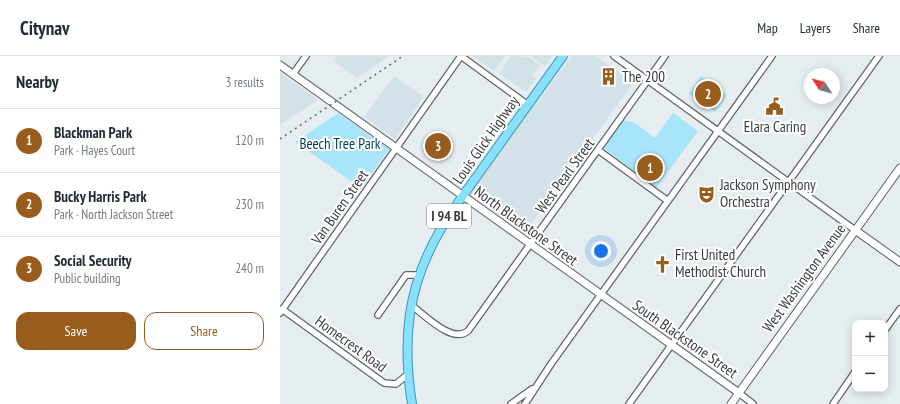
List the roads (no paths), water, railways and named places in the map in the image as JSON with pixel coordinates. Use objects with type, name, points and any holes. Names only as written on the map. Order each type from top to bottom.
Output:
[{"type":"main road","name":"Louis Glick Highway","points":[[412,404],[407,375],[406,346],[411,305],[419,275],[434,240],[463,196],[563,56]]},
{"type":"main road","name":"North Blackstone Street","points":[[280,66],[602,296]]},
{"type":"main road","name":"West Washington Avenue","points":[[731,404],[900,168]]},
{"type":"main road","points":[[855,230],[900,262]]},
{"type":"main road","name":"South Blackstone Street","points":[[602,296],[739,393]]},
{"type":"street","points":[[293,74],[306,56]]},
{"type":"street","points":[[461,56],[528,105]]},
{"type":"street","name":"Van Buren Street","points":[[281,311],[461,56]]},
{"type":"street","points":[[614,56],[855,230]]},
{"type":"street","name":"West Pearl Street","points":[[411,305],[450,334],[457,336],[464,334],[471,328],[665,56]]},
{"type":"street","points":[[525,404],[537,384],[602,296],[718,130],[772,56]]},
{"type":"street","points":[[630,404],[879,56]]},
{"type":"street","points":[[598,150],[668,201]]},
{"type":"street","points":[[378,315],[406,275],[419,275]]},
{"type":"street","points":[[888,326],[900,309]]},
{"type":"street","name":"Homecrest Road","points":[[281,311],[384,383],[396,384],[407,375]]},
{"type":"street","points":[[833,404],[852,376]]},
{"type":"street","points":[[511,404],[537,384]]},
{"type":"street","name":"South Blackstone Street","points":[[739,393],[753,404]]},
{"type":"railway","points":[[280,139],[403,56]]},
{"type":"place","name":"The 200","points":[[609,77]]},
{"type":"place","name":"Bucky Harris Park","points":[[708,94]]},
{"type":"place","name":"Elara Caring","points":[[775,106]]},
{"type":"place","name":"Social Security","points":[[438,146]]},
{"type":"place","name":"Blackman Park","points":[[650,168]]},
{"type":"place","name":"Jackson Symphony Orchestra","points":[[707,194]]},
{"type":"place","name":"First United Methodist Church","points":[[662,264]]},
{"type":"park label","name":"Beech Tree Park","points":[[340,144]]}]
